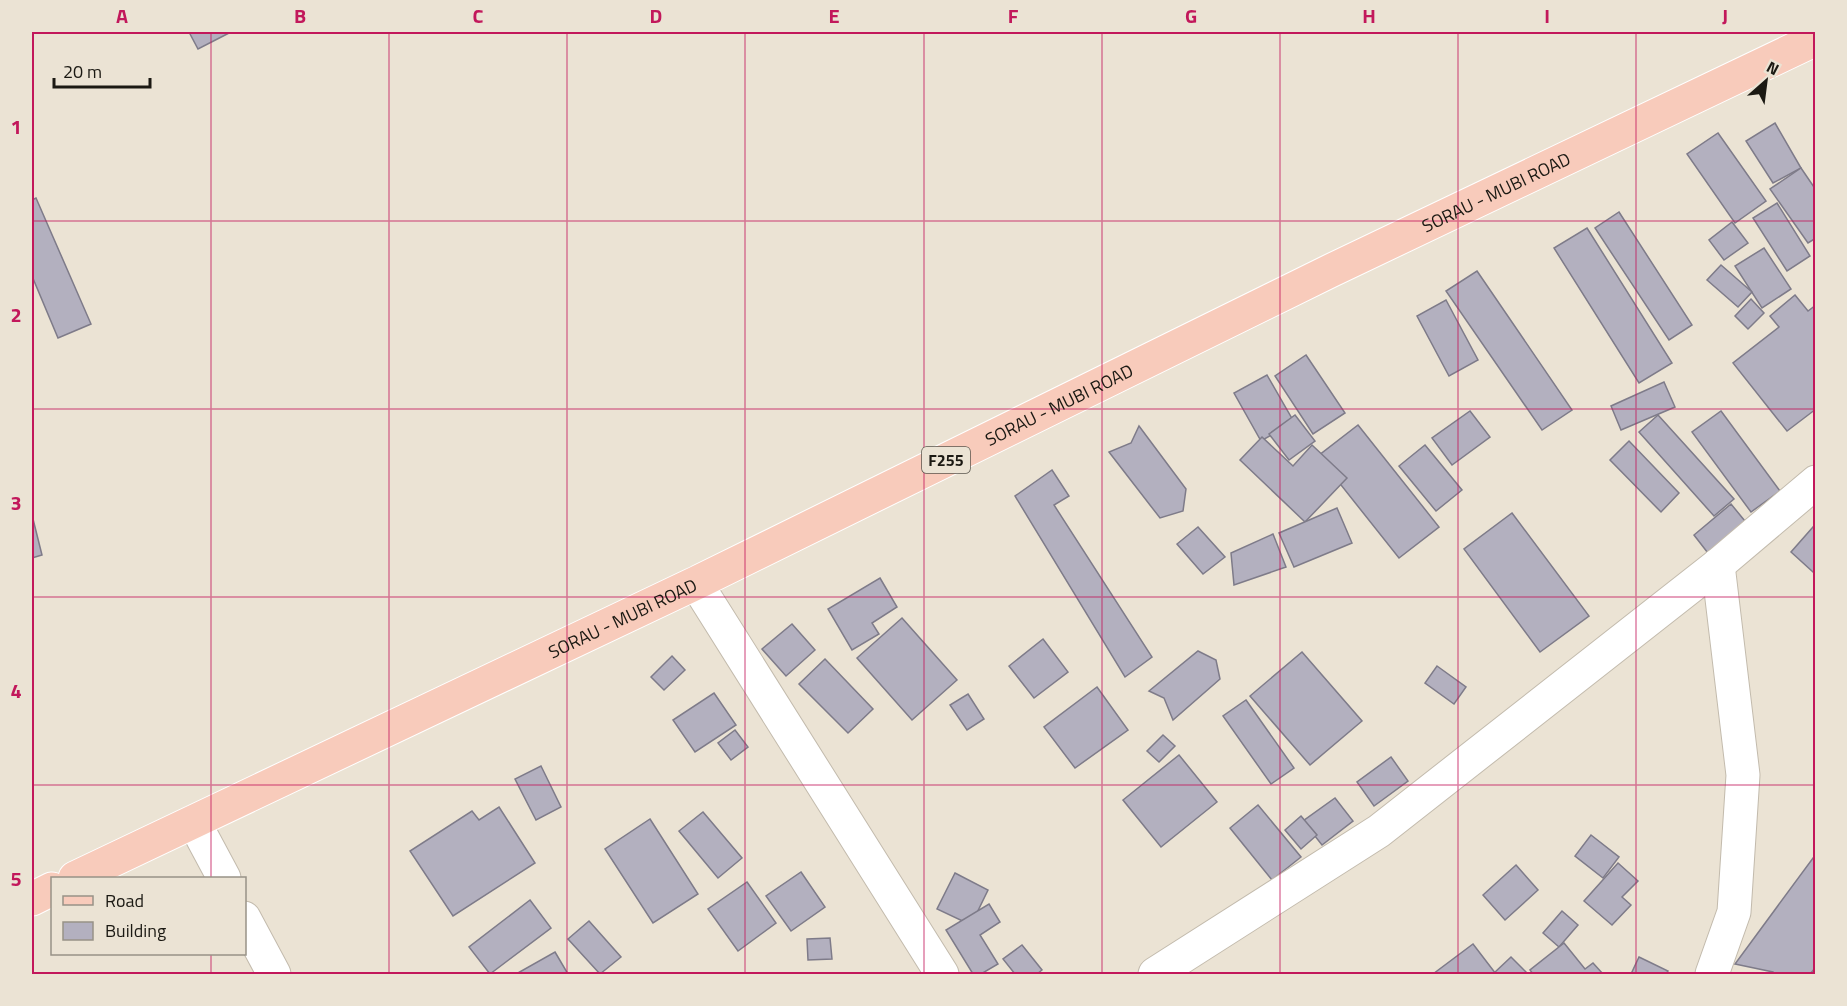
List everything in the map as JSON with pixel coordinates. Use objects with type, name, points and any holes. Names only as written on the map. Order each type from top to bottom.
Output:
[{"type":"main road","name":"SORAU - MUBI ROAD","points":[[79,877],[696,583],[1330,271],[1815,39]]},
{"type":"main road","points":[[32,899],[51,890]]},
{"type":"street","points":[[1155,975],[1379,831],[1718,566],[1815,482]]},
{"type":"street","points":[[1712,975],[1734,912],[1743,775],[1718,566]]},
{"type":"street","points":[[696,583],[942,975]]},
{"type":"street","points":[[194,822],[223,877]]},
{"type":"street","points":[[246,922],[274,975]]},
{"type":"building","points":[[189,32],[231,32],[198,49]]},
{"type":"building","points":[[1775,123],[1801,168],[1773,183],[1746,141]]},
{"type":"building","points":[[1718,133],[1766,201],[1735,223],[1687,154]]},
{"type":"building","points":[[1801,168],[1816,190],[1816,238],[1808,243],[1770,189]]},
{"type":"building","points":[[36,198],[91,324],[58,338],[32,276],[32,200]]},
{"type":"building","points":[[1777,203],[1810,256],[1787,271],[1753,218]]},
{"type":"building","points":[[1619,212],[1692,325],[1669,340],[1595,228]]},
{"type":"building","points":[[1732,222],[1748,243],[1724,260],[1709,240]]},
{"type":"building","points":[[1587,228],[1672,363],[1639,383],[1554,248]]},
{"type":"building","points":[[1764,248],[1791,289],[1762,308],[1735,266]]},
{"type":"building","points":[[1721,265],[1752,292],[1738,307],[1707,280]]},
{"type":"building","points":[[1477,271],[1572,410],[1542,430],[1446,291]]},
{"type":"building","points":[[1795,295],[1808,311],[1816,305],[1816,409],[1787,431],[1733,363],[1779,327],[1770,316]]},
{"type":"building","points":[[1751,299],[1764,313],[1748,329],[1735,316]]},
{"type":"building","points":[[1446,300],[1478,360],[1449,376],[1417,316]]},
{"type":"building","points":[[1306,355],[1345,413],[1313,434],[1275,376]]},
{"type":"building","points":[[1267,375],[1294,422],[1261,441],[1234,393]]},
{"type":"building","points":[[1664,382],[1675,407],[1621,430],[1611,406]]},
{"type":"building","points":[[1470,411],[1490,437],[1452,465],[1432,438]]},
{"type":"building","points":[[1721,411],[1780,491],[1751,512],[1692,432]]},
{"type":"building","points":[[1295,415],[1315,441],[1289,460],[1269,434]]},
{"type":"building","points":[[1658,415],[1734,499],[1714,516],[1639,432]]},
{"type":"building","points":[[1358,425],[1439,527],[1399,558],[1318,456]]},
{"type":"building","points":[[1139,426],[1186,489],[1183,511],[1160,518],[1109,452],[1131,443]]},
{"type":"building","points":[[1262,437],[1293,466],[1312,445],[1347,478],[1305,522],[1240,460]]},
{"type":"building","points":[[1629,441],[1679,493],[1661,512],[1610,460]]},
{"type":"building","points":[[1425,445],[1462,490],[1436,511],[1399,466]]},
{"type":"building","points":[[1052,470],[1069,496],[1054,505],[1152,657],[1125,677],[1015,496]]},
{"type":"building","points":[[1731,504],[1749,526],[1711,557],[1694,535]]},
{"type":"building","points":[[1337,508],[1352,543],[1294,567],[1279,533]]},
{"type":"building","points":[[1512,513],[1589,616],[1540,652],[1464,549]]},
{"type":"building","points":[[32,515],[42,555],[32,558]]},
{"type":"building","points":[[1198,527],[1225,557],[1203,574],[1177,544]]},
{"type":"building","points":[[1813,527],[1816,529],[1816,569],[1813,572],[1791,552]]},
{"type":"building","points":[[1273,534],[1286,567],[1234,585],[1231,553]]},
{"type":"building","points":[[880,578],[897,607],[872,623],[879,634],[852,650],[828,609]]},
{"type":"building","points":[[902,618],[957,680],[912,720],[857,658]]},
{"type":"building","points":[[792,624],[815,650],[786,676],[762,649]]},
{"type":"building","points":[[1043,639],[1068,672],[1034,698],[1009,666]]},
{"type":"building","points":[[1198,651],[1216,660],[1220,679],[1173,720],[1164,698],[1149,691]]},
{"type":"building","points":[[1302,652],[1362,721],[1310,765],[1250,696]]},
{"type":"building","points":[[672,656],[685,670],[664,690],[651,677]]},
{"type":"building","points":[[825,659],[873,709],[848,733],[799,684]]},
{"type":"building","points":[[1437,666],[1466,687],[1454,704],[1425,683]]},
{"type":"building","points":[[1097,687],[1128,730],[1075,768],[1044,727]]},
{"type":"building","points":[[714,693],[736,725],[695,752],[673,720]]},
{"type":"building","points":[[968,694],[984,719],[967,730],[950,705]]},
{"type":"building","points":[[1246,700],[1294,768],[1271,784],[1223,716]]},
{"type":"building","points":[[735,730],[748,747],[731,760],[718,743]]},
{"type":"building","points":[[1163,735],[1175,746],[1159,762],[1147,751]]},
{"type":"building","points":[[1179,755],[1217,802],[1161,847],[1123,800]]},
{"type":"building","points":[[1391,757],[1408,781],[1374,806],[1357,782]]},
{"type":"building","points":[[541,766],[561,807],[536,820],[515,779]]},
{"type":"building","points":[[1335,798],[1353,821],[1322,845],[1303,821]]},
{"type":"building","points":[[1258,805],[1301,857],[1272,880],[1230,828]]},
{"type":"building","points":[[499,807],[535,863],[453,916],[410,851],[472,811],[479,820]]},
{"type":"building","points":[[703,812],[742,858],[718,878],[679,831]]},
{"type":"building","points":[[1301,816],[1317,835],[1301,849],[1285,830]]},
{"type":"building","points":[[650,819],[698,894],[653,923],[605,849]]},
{"type":"building","points":[[1591,835],[1619,857],[1603,878],[1575,856]]},
{"type":"building","points":[[1816,854],[1816,967],[1810,974],[1775,974],[1735,964]]},
{"type":"building","points":[[1618,863],[1638,881],[1622,897],[1631,905],[1612,925],[1584,901]]},
{"type":"building","points":[[1516,865],[1538,890],[1505,920],[1483,895]]},
{"type":"building","points":[[801,872],[825,907],[791,931],[766,896]]},
{"type":"building","points":[[955,873],[988,890],[971,925],[937,909]]},
{"type":"building","points":[[747,882],[776,923],[738,951],[708,909]]},
{"type":"building","points":[[530,900],[551,928],[490,974],[469,947]]},
{"type":"building","points":[[989,904],[1000,922],[980,935],[998,964],[981,974],[973,974],[946,930]]},
{"type":"building","points":[[1562,911],[1578,925],[1559,947],[1543,933]]},
{"type":"building","points":[[589,921],[621,957],[600,974],[568,939]]},
{"type":"building","points":[[830,938],[832,959],[808,960],[807,939]]},
{"type":"building","points":[[1564,943],[1585,969],[1593,963],[1603,974],[1533,974],[1530,970]]},
{"type":"building","points":[[1473,944],[1496,974],[1433,974]]},
{"type":"building","points":[[1022,945],[1042,970],[1037,974],[1015,974],[1003,959]]},
{"type":"building","points":[[555,952],[568,974],[516,974]]},
{"type":"building","points":[[1511,957],[1528,974],[1493,974]]},
{"type":"building","points":[[1639,957],[1668,971],[1666,974],[1631,974]]}]
